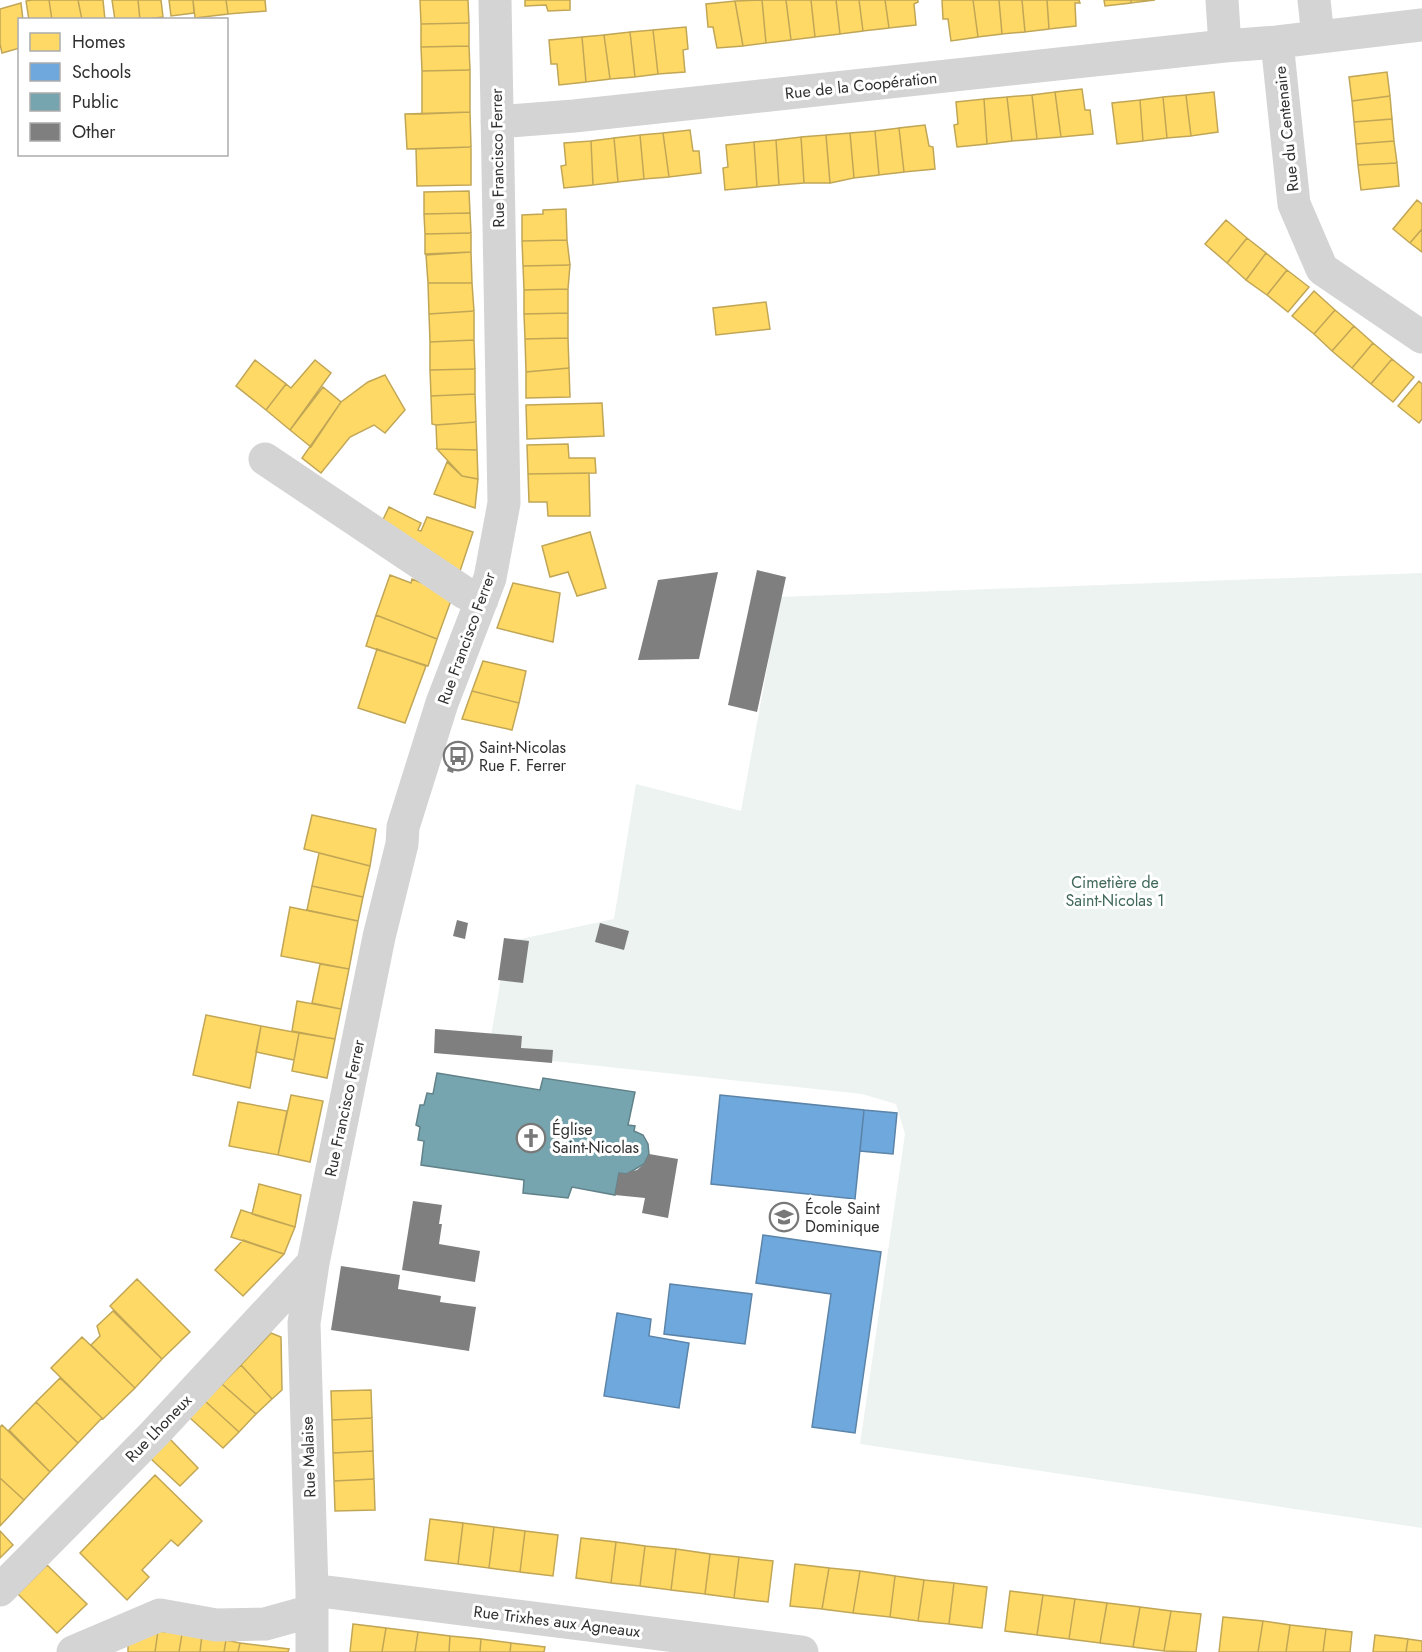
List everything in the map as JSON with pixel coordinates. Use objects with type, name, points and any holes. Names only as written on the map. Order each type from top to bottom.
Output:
[{"type":"street","name":"Rue Francisco Ferrer","points":[[313,1263],[379,937],[402,844],[403,827],[442,704],[490,578],[504,503],[495,0]]},
{"type":"street","points":[[1222,0],[1225,46]]},
{"type":"street","points":[[1314,0],[1318,37]]},
{"type":"street","name":"Rue de la Coopération","points":[[497,122],[574,116],[1422,25]]},
{"type":"street","name":"Rue du Centenaire","points":[[1277,42],[1294,204],[1322,269],[1422,337]]},
{"type":"street","points":[[265,459],[465,593],[482,600]]},
{"type":"street","name":"Rue Lhoneux","points":[[0,1590],[154,1434],[313,1263]]},
{"type":"street","name":"Rue Malaise","points":[[312,1652],[304,1323],[313,1263]]},
{"type":"street","points":[[73,1652],[160,1615],[216,1624],[265,1624],[312,1601]]},
{"type":"street","name":"Rue Trixhes aux Agneaux","points":[[312,1601],[802,1652]]},
{"type":"green space","name":"Cimetière de Saint-Nicolas 1","points":[[1422,573],[1422,1528],[860,1444],[905,1134],[896,1104],[862,1094],[488,1054],[507,942],[614,919],[636,784],[741,811],[780,597]]},
{"type":"building: Homes","points":[[49,0],[52,18],[29,18],[26,1]]},
{"type":"building: Homes","points":[[49,0],[78,0],[82,18],[52,18]]},
{"type":"building: Homes","points":[[78,0],[103,0],[105,18],[82,18]]},
{"type":"building: Homes","points":[[112,0],[138,0],[140,18],[115,18]]},
{"type":"building: Homes","points":[[138,0],[161,0],[163,17],[140,18]]},
{"type":"building: Homes","points":[[169,0],[193,0],[194,13],[171,16]]},
{"type":"building: Homes","points":[[193,0],[226,0],[228,14],[195,18]]},
{"type":"building: Homes","points":[[226,0],[265,0],[266,11],[228,14]]},
{"type":"building: Homes","points":[[420,0],[468,0],[469,23],[421,24]]},
{"type":"building: Homes","points":[[525,0],[570,0],[570,10],[548,11],[546,5],[525,6]]},
{"type":"building: Homes","points":[[762,0],[786,0],[791,40],[766,43]]},
{"type":"building: Homes","points":[[762,0],[766,43],[743,46],[735,1]]},
{"type":"building: Homes","points":[[786,0],[811,0],[815,37],[791,40]]},
{"type":"building: Homes","points":[[811,0],[836,0],[840,34],[815,37]]},
{"type":"building: Homes","points":[[836,0],[859,0],[863,31],[840,34]]},
{"type":"building: Homes","points":[[859,0],[885,0],[889,28],[863,31]]},
{"type":"building: Homes","points":[[885,0],[918,0],[914,4],[916,25],[889,28]]},
{"type":"building: Homes","points":[[942,0],[973,0],[978,37],[951,41],[948,19],[943,19]]},
{"type":"building: Homes","points":[[973,0],[999,0],[1002,34],[978,37]]},
{"type":"building: Homes","points":[[999,0],[1022,0],[1025,32],[1002,34]]},
{"type":"building: Homes","points":[[1022,0],[1047,0],[1049,29],[1025,32]]},
{"type":"building: Homes","points":[[1047,0],[1079,0],[1080,3],[1075,3],[1076,26],[1049,29]]},
{"type":"building: Homes","points":[[1104,0],[1131,0],[1131,3],[1105,6]]},
{"type":"building: Homes","points":[[1131,0],[1155,0],[1131,3]]},
{"type":"building: Homes","points":[[735,1],[743,46],[717,48],[713,27],[708,27],[706,4]]},
{"type":"building: Homes","points":[[21,3],[23,18],[18,18],[18,49],[2,53],[0,44],[0,9]]},
{"type":"building: Homes","points":[[469,23],[469,46],[421,47],[421,24]]},
{"type":"building: Homes","points":[[686,27],[688,49],[683,50],[685,72],[658,74],[653,30]]},
{"type":"building: Homes","points":[[653,30],[658,74],[635,77],[630,32]]},
{"type":"building: Homes","points":[[630,32],[635,77],[610,79],[604,35]]},
{"type":"building: Homes","points":[[604,35],[610,79],[586,82],[582,37]]},
{"type":"building: Homes","points":[[582,37],[586,82],[559,85],[557,64],[551,64],[549,40]]},
{"type":"building: Homes","points":[[469,46],[470,70],[422,71],[421,47]]},
{"type":"building: Homes","points":[[470,70],[470,112],[422,114],[422,71]]},
{"type":"building: Homes","points":[[1387,72],[1390,96],[1352,101],[1349,77]]},
{"type":"building: Homes","points":[[1082,89],[1085,110],[1090,110],[1093,134],[1061,137],[1055,92]]},
{"type":"building: Homes","points":[[1055,92],[1061,137],[1037,139],[1032,95]]},
{"type":"building: Homes","points":[[1214,92],[1218,132],[1191,136],[1186,95]]},
{"type":"building: Homes","points":[[1032,95],[1037,139],[1012,141],[1007,97]]},
{"type":"building: Homes","points":[[1186,95],[1191,136],[1167,138],[1163,97]]},
{"type":"building: Homes","points":[[1390,96],[1392,119],[1354,122],[1352,101]]},
{"type":"building: Homes","points":[[1007,97],[1012,141],[987,144],[984,99]]},
{"type":"building: Homes","points":[[1163,97],[1167,138],[1143,141],[1140,100]]},
{"type":"building: Homes","points":[[984,99],[987,144],[957,147],[954,125],[958,124],[956,102]]},
{"type":"building: Homes","points":[[1140,100],[1143,141],[1117,144],[1112,103]]},
{"type":"building: Homes","points":[[470,112],[471,147],[407,149],[405,114]]},
{"type":"building: Homes","points":[[1392,119],[1394,141],[1356,144],[1354,122]]},
{"type":"building: Homes","points":[[925,125],[929,146],[933,147],[935,169],[904,172],[899,128]]},
{"type":"building: Homes","points":[[899,128],[904,172],[879,175],[875,131]]},
{"type":"building: Homes","points":[[690,130],[693,151],[699,151],[701,173],[669,177],[663,133]]},
{"type":"building: Homes","points":[[875,131],[879,175],[854,178],[850,133]]},
{"type":"building: Homes","points":[[663,133],[669,177],[644,179],[640,135]]},
{"type":"building: Homes","points":[[850,133],[854,178],[830,183],[826,135]]},
{"type":"building: Homes","points":[[640,135],[644,179],[618,182],[614,138]]},
{"type":"building: Homes","points":[[826,135],[830,183],[804,183],[801,137]]},
{"type":"building: Homes","points":[[801,137],[804,183],[779,185],[776,140]]},
{"type":"building: Homes","points":[[614,138],[618,182],[593,185],[591,141]]},
{"type":"building: Homes","points":[[776,140],[779,185],[757,187],[754,142]]},
{"type":"building: Homes","points":[[591,141],[593,185],[564,188],[561,166],[566,165],[564,143]]},
{"type":"building: Homes","points":[[1394,141],[1397,163],[1358,165],[1356,144]]},
{"type":"building: Homes","points":[[754,142],[757,187],[725,190],[723,168],[728,167],[726,145]]},
{"type":"building: Homes","points":[[471,147],[471,185],[417,186],[416,149]]},
{"type":"building: Homes","points":[[1397,163],[1399,186],[1361,190],[1358,165]]},
{"type":"building: Homes","points":[[469,191],[470,213],[424,214],[424,192]]},
{"type":"building: Homes","points":[[1417,200],[1422,204],[1422,229],[1410,243],[1393,229]]},
{"type":"building: Homes","points":[[566,209],[567,240],[522,241],[522,215],[543,214],[543,210]]},
{"type":"building: Homes","points":[[470,213],[471,233],[425,234],[424,214]]},
{"type":"building: Homes","points":[[1226,220],[1247,238],[1227,263],[1205,244]]},
{"type":"building: Homes","points":[[1422,229],[1422,252],[1410,243]]},
{"type":"building: Homes","points":[[471,233],[471,252],[425,254],[425,234]]},
{"type":"building: Homes","points":[[1247,238],[1266,253],[1246,280],[1227,263]]},
{"type":"building: Homes","points":[[567,240],[570,265],[523,266],[522,241]]},
{"type":"building: Homes","points":[[471,252],[472,283],[428,283],[426,255]]},
{"type":"building: Homes","points":[[1266,253],[1287,270],[1267,295],[1246,280]]},
{"type":"building: Homes","points":[[570,265],[568,289],[524,290],[523,266]]},
{"type":"building: Homes","points":[[1287,270],[1309,287],[1288,312],[1267,295]]},
{"type":"building: Homes","points":[[428,283],[472,283],[474,311],[429,314]]},
{"type":"building: Homes","points":[[568,289],[568,313],[524,314],[524,290]]},
{"type":"building: Homes","points":[[1314,291],[1335,310],[1314,334],[1292,316]]},
{"type":"building: Homes","points":[[766,302],[770,329],[716,335],[713,308]]},
{"type":"building: Homes","points":[[1335,310],[1354,326],[1332,351],[1314,334]]},
{"type":"building: Homes","points":[[474,311],[474,340],[430,342],[429,314]]},
{"type":"building: Homes","points":[[568,313],[568,338],[525,339],[524,314]]},
{"type":"building: Homes","points":[[1354,326],[1373,343],[1352,368],[1332,351]]},
{"type":"building: Homes","points":[[568,338],[569,368],[526,372],[525,339]]},
{"type":"building: Homes","points":[[474,340],[475,369],[430,370],[430,342]]},
{"type":"building: Homes","points":[[1373,343],[1392,359],[1371,384],[1352,368]]},
{"type":"building: Homes","points":[[1392,359],[1414,377],[1393,402],[1371,384]]},
{"type":"building: Homes","points":[[255,360],[286,384],[266,410],[236,386]]},
{"type":"building: Homes","points":[[315,360],[331,373],[290,430],[266,410],[286,384],[291,388]]},
{"type":"building: Homes","points":[[569,368],[570,397],[526,398],[526,372]]},
{"type":"building: Homes","points":[[475,369],[475,394],[431,396],[430,370]]},
{"type":"building: Homes","points":[[385,375],[405,410],[385,433],[374,425],[350,437],[321,473],[302,458],[341,402],[368,382]]},
{"type":"building: Homes","points":[[1419,381],[1422,384],[1422,419],[1419,423],[1398,406]]},
{"type":"building: Homes","points":[[323,387],[341,402],[311,447],[290,430]]},
{"type":"building: Homes","points":[[475,394],[476,422],[432,424],[431,396]]},
{"type":"building: Homes","points":[[602,403],[604,436],[527,439],[526,405]]},
{"type":"building: Homes","points":[[476,422],[477,450],[437,449],[436,425]]},
{"type":"building: Homes","points":[[568,444],[569,458],[595,458],[596,473],[528,474],[527,445]]},
{"type":"building: Homes","points":[[437,449],[477,450],[478,479],[462,476]]},
{"type":"building: Homes","points":[[447,462],[462,476],[478,479],[475,508],[434,494]]},
{"type":"building: Homes","points":[[589,473],[590,516],[548,516],[547,502],[529,502],[528,474]]},
{"type":"building: Homes","points":[[389,507],[421,523],[418,530],[421,531],[427,517],[473,532],[457,580],[379,528]]},
{"type":"building: Homes","points":[[590,532],[606,588],[577,596],[568,572],[550,577],[542,546]]},
{"type":"building: Homes","points":[[390,575],[411,583],[412,579],[453,595],[437,639],[376,615]]},
{"type":"building: Homes","points":[[513,583],[560,593],[553,642],[497,628]]},
{"type":"building: Homes","points":[[376,615],[437,639],[428,666],[366,646]]},
{"type":"building: Homes","points":[[377,649],[426,666],[405,723],[358,708]]},
{"type":"building: Homes","points":[[483,661],[526,671],[519,703],[472,691]]},
{"type":"building: Homes","points":[[472,691],[519,703],[512,730],[462,719]]},
{"type":"building: Homes","points":[[312,815],[376,829],[370,866],[304,849]]},
{"type":"building: Homes","points":[[319,853],[370,866],[363,897],[312,886]]},
{"type":"building: Homes","points":[[312,886],[363,897],[358,921],[307,910]]},
{"type":"building: Homes","points":[[290,907],[358,921],[349,969],[281,956]]},
{"type":"building: Homes","points":[[320,964],[349,969],[341,1009],[312,1003]]},
{"type":"building: Homes","points":[[297,1001],[341,1009],[335,1039],[292,1031]]},
{"type":"building: Homes","points":[[206,1015],[261,1026],[250,1088],[193,1075]]},
{"type":"building: Homes","points":[[261,1026],[299,1033],[294,1060],[256,1052]]},
{"type":"building: Homes","points":[[299,1033],[335,1039],[327,1078],[292,1071]]},
{"type":"building: Homes","points":[[291,1095],[323,1101],[310,1162],[278,1155]]},
{"type":"building: Homes","points":[[238,1102],[287,1111],[278,1155],[229,1146]]},
{"type":"building: Homes","points":[[259,1184],[301,1195],[295,1227],[252,1214]]},
{"type":"building: Homes","points":[[241,1210],[295,1227],[284,1254],[231,1237]]},
{"type":"building: Homes","points":[[243,1240],[284,1254],[243,1296],[215,1270]]},
{"type":"building: Homes","points":[[137,1279],[190,1332],[162,1359],[110,1306]]},
{"type":"building: Homes","points":[[113,1311],[162,1359],[135,1388],[91,1345],[100,1336],[97,1326]]},
{"type":"building: Homes","points":[[271,1333],[281,1337],[282,1390],[272,1399],[241,1365]]},
{"type":"building: Homes","points":[[82,1337],[135,1388],[103,1419],[51,1368]]},
{"type":"building: Homes","points":[[241,1365],[272,1399],[256,1414],[222,1384]]},
{"type":"building: Homes","points":[[60,1378],[102,1418],[78,1443],[36,1402]]},
{"type":"building: Homes","points":[[222,1384],[256,1414],[239,1432],[205,1401]]},
{"type":"building: Homes","points":[[371,1390],[372,1418],[332,1420],[331,1391]]},
{"type":"building: Homes","points":[[205,1401],[239,1432],[223,1448],[189,1417]]},
{"type":"building: Homes","points":[[36,1402],[78,1443],[50,1472],[9,1430]]},
{"type":"building: Homes","points":[[372,1418],[373,1451],[333,1453],[332,1420]]},
{"type":"building: Homes","points":[[2,1425],[50,1472],[24,1500],[0,1478],[0,1427]]},
{"type":"building: Homes","points":[[169,1438],[198,1468],[180,1486],[150,1458]]},
{"type":"building: Homes","points":[[373,1451],[374,1479],[334,1481],[333,1453]]},
{"type":"building: Homes","points":[[155,1475],[202,1521],[178,1546],[171,1540],[142,1570],[149,1577],[127,1600],[80,1553]]},
{"type":"building: Homes","points":[[0,1478],[24,1500],[0,1526]]},
{"type":"building: Homes","points":[[374,1479],[375,1510],[335,1511],[334,1481]]},
{"type":"building: Homes","points":[[430,1519],[463,1523],[458,1564],[425,1560]]},
{"type":"building: Homes","points":[[463,1523],[494,1527],[489,1568],[458,1564]]},
{"type":"building: Homes","points":[[494,1527],[525,1531],[520,1572],[489,1568]]},
{"type":"building: Homes","points":[[0,1531],[13,1545],[0,1558]]},
{"type":"building: Homes","points":[[525,1531],[558,1535],[553,1576],[520,1572]]},
{"type":"building: Homes","points":[[581,1538],[616,1542],[611,1583],[576,1578]]},
{"type":"building: Homes","points":[[616,1542],[645,1546],[640,1586],[611,1583]]},
{"type":"building: Homes","points":[[645,1546],[676,1549],[671,1590],[640,1586]]},
{"type":"building: Homes","points":[[676,1549],[710,1554],[705,1594],[671,1590]]},
{"type":"building: Homes","points":[[710,1554],[739,1557],[734,1598],[705,1594]]},
{"type":"building: Homes","points":[[739,1557],[773,1561],[768,1602],[734,1598]]},
{"type":"building: Homes","points":[[795,1564],[829,1568],[822,1609],[790,1606]]},
{"type":"building: Homes","points":[[47,1565],[87,1604],[57,1633],[18,1594]]},
{"type":"building: Homes","points":[[829,1568],[860,1571],[853,1613],[822,1609]]},
{"type":"building: Homes","points":[[860,1571],[895,1576],[890,1617],[853,1613]]},
{"type":"building: Homes","points":[[895,1576],[924,1580],[918,1621],[890,1617]]},
{"type":"building: Homes","points":[[924,1580],[954,1583],[949,1624],[918,1621]]},
{"type":"building: Homes","points":[[954,1583],[987,1587],[982,1628],[949,1624]]},
{"type":"building: Homes","points":[[1010,1591],[1043,1595],[1037,1635],[1005,1631]]},
{"type":"building: Homes","points":[[1043,1595],[1075,1599],[1069,1639],[1037,1635]]},
{"type":"building: Homes","points":[[1075,1599],[1107,1603],[1100,1643],[1069,1639]]},
{"type":"building: Homes","points":[[1107,1603],[1140,1607],[1133,1647],[1100,1643]]},
{"type":"building: Homes","points":[[1140,1607],[1171,1611],[1164,1651],[1133,1647]]},
{"type":"building: Homes","points":[[1171,1611],[1201,1614],[1196,1652],[1164,1651]]},
{"type":"building: Homes","points":[[1223,1617],[1263,1621],[1258,1652],[1219,1652]]},
{"type":"building: Homes","points":[[1263,1621],[1290,1625],[1286,1652],[1258,1652]]},
{"type":"building: Homes","points":[[353,1624],[386,1628],[382,1652],[350,1652]]},
{"type":"building: Homes","points":[[1290,1625],[1326,1629],[1323,1652],[1286,1652]]},
{"type":"building: Homes","points":[[386,1628],[418,1632],[415,1652],[382,1652]]},
{"type":"building: Homes","points":[[1326,1629],[1352,1632],[1350,1652],[1323,1652]]},
{"type":"building: Homes","points":[[158,1631],[182,1634],[179,1652],[155,1652]]},
{"type":"building: Homes","points":[[158,1631],[155,1652],[128,1652],[128,1635]]},
{"type":"building: Homes","points":[[418,1632],[450,1636],[449,1652],[415,1652]]},
{"type":"building: Homes","points":[[182,1634],[202,1635],[200,1652],[179,1652]]},
{"type":"building: Homes","points":[[202,1635],[226,1640],[224,1652],[200,1652]]},
{"type":"building: Homes","points":[[1375,1635],[1408,1639],[1406,1652],[1373,1652]]},
{"type":"building: Homes","points":[[450,1636],[481,1639],[480,1652],[449,1652]]},
{"type":"building: Homes","points":[[481,1639],[511,1643],[510,1652],[480,1652]]},
{"type":"building: Homes","points":[[1408,1639],[1422,1641],[1422,1652],[1406,1652]]},
{"type":"building: Homes","points":[[226,1640],[240,1643],[238,1652],[224,1652]]},
{"type":"building: Homes","points":[[240,1643],[289,1649],[288,1652],[238,1652]]},
{"type":"building: Homes","points":[[511,1643],[545,1647],[544,1652],[510,1652]]},
{"type":"building: Schools","points":[[720,1095],[864,1110],[855,1199],[711,1184]]},
{"type":"building: Schools","points":[[864,1110],[897,1113],[893,1154],[860,1151]]},
{"type":"building: Schools","points":[[763,1235],[881,1252],[855,1433],[812,1427],[831,1294],[756,1283]]},
{"type":"building: Schools","points":[[670,1284],[752,1294],[745,1344],[664,1334]]},
{"type":"building: Schools","points":[[617,1313],[651,1319],[649,1336],[689,1343],[679,1408],[604,1396]]},
{"type":"building: Public","name":"Église Saint-Nicolas","points":[[437,1073],[540,1090],[543,1078],[635,1092],[628,1125],[635,1126],[634,1131],[643,1135],[648,1144],[649,1154],[644,1164],[627,1174],[619,1173],[615,1195],[572,1187],[568,1198],[523,1193],[524,1180],[421,1165],[424,1141],[418,1140],[420,1127],[416,1125],[420,1105],[424,1105],[427,1093],[433,1094]]},
{"type":"building: Other","points":[[757,570],[786,577],[757,712],[728,705]]},
{"type":"building: Other","points":[[718,572],[699,659],[638,660],[658,580]]},
{"type":"building: Other","points":[[452,752],[459,754],[453,773],[447,771]]},
{"type":"building: Other","points":[[457,920],[468,923],[465,939],[453,936]]},
{"type":"building: Other","points":[[600,923],[629,931],[624,950],[595,942]]},
{"type":"building: Other","points":[[504,938],[529,941],[523,983],[498,980]]},
{"type":"building: Other","points":[[435,1029],[522,1036],[521,1048],[553,1050],[552,1063],[434,1053]]},
{"type":"building: Other","points":[[649,1154],[678,1159],[668,1218],[642,1213],[645,1198],[615,1195],[619,1173],[627,1174],[637,1170],[644,1164]]},
{"type":"building: Other","points":[[413,1201],[442,1205],[439,1244],[480,1251],[475,1282],[402,1270]]},
{"type":"building: Other","points":[[341,1266],[400,1275],[398,1289],[441,1296],[440,1302],[476,1307],[469,1351],[331,1330]]},
{"type":"place","name":"Saint-Nicolas Rue F. Ferrer","points":[[458,756]]},
{"type":"place","name":"Église Saint-Nicolas","points":[[531,1138]]},
{"type":"place","name":"École Saint Dominique","points":[[784,1217]]}]
